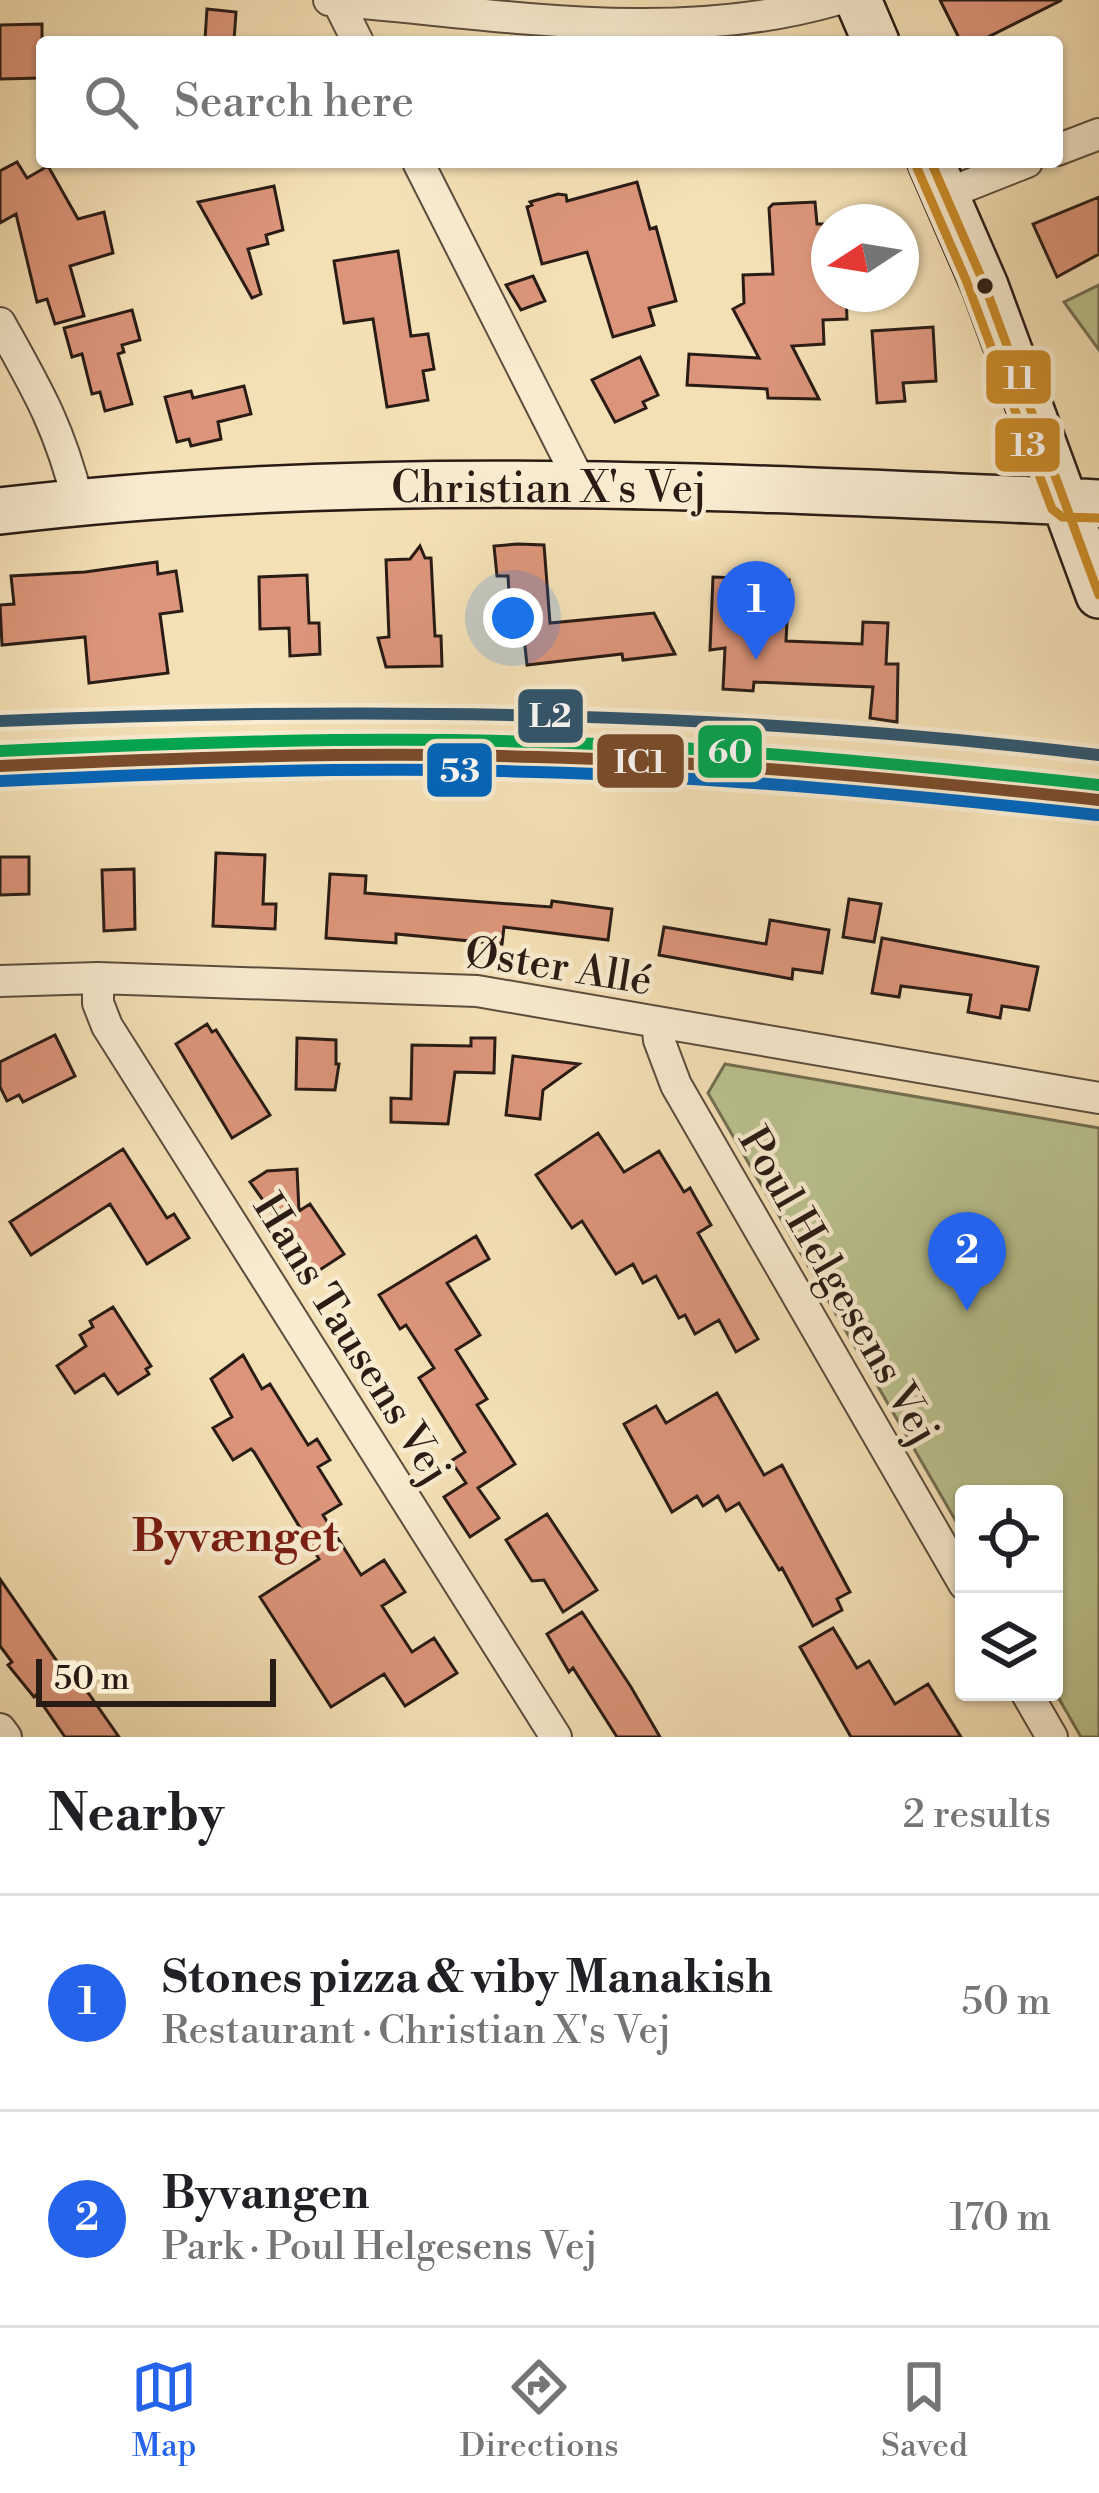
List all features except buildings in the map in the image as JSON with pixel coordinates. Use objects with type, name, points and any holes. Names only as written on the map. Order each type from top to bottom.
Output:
[{"type":"street","points":[[334,0],[618,23],[691,24],[794,12],[835,0]]},
{"type":"street","points":[[334,0],[355,36]]},
{"type":"street","points":[[858,0],[873,36]]},
{"type":"street","points":[[1063,148],[1099,134]]},
{"type":"street","points":[[421,168],[580,482]]},
{"type":"street","points":[[994,168],[938,178],[1082,502],[1099,595]]},
{"type":"street","points":[[0,323],[51,413],[78,502]]},
{"type":"street","name":"Christian X's Vej","points":[[0,511],[280,487],[580,482],[1082,502]]},
{"type":"street","name":"Øster Allé","points":[[0,980],[98,978],[477,991],[1099,1099]]},
{"type":"street","name":"Hans Tausens Vej","points":[[98,978],[98,1003],[107,1026],[556,1737]]},
{"type":"street","name":"Poul Helgesens Vej","points":[[657,1022],[658,1040],[676,1084],[955,1568]]},
{"type":"street","points":[[1031,1701],[1052,1737]]},
{"type":"street","points":[[0,1729],[6,1737]]},
{"type":"green space","points":[[1099,285],[1099,350],[1064,302]]},
{"type":"green space","points":[[725,1064],[1099,1128],[1099,1737],[1081,1737],[1060,1701],[1063,1485],[955,1485],[955,1519],[708,1093]]},
{"type":"transit line","name":"13","points":[[917,168],[966,280],[1052,509],[1062,517],[1099,518]]},
{"type":"transit line","name":"11","points":[[934,168],[985,286],[1099,595]]},
{"type":"transit line","name":"L2","points":[[0,721],[276,714],[550,716],[824,729],[1099,755]]},
{"type":"transit line","name":"60","points":[[0,751],[336,740],[537,742],[818,758],[1099,785]]},
{"type":"transit line","name":"IC1","points":[[0,766],[336,755],[537,757],[818,773],[1099,800]]},
{"type":"transit line","name":"53","points":[[1,781],[335,770],[536,772],[817,788],[1097,815]]},
{"type":"place","name":"Stones pizza & viby Manakish","points":[[756,660]]},
{"type":"place","name":"Byvangen","points":[[967,1311]]},
{"type":"district","name":"Byvænget","points":[[235,1535]]}]
